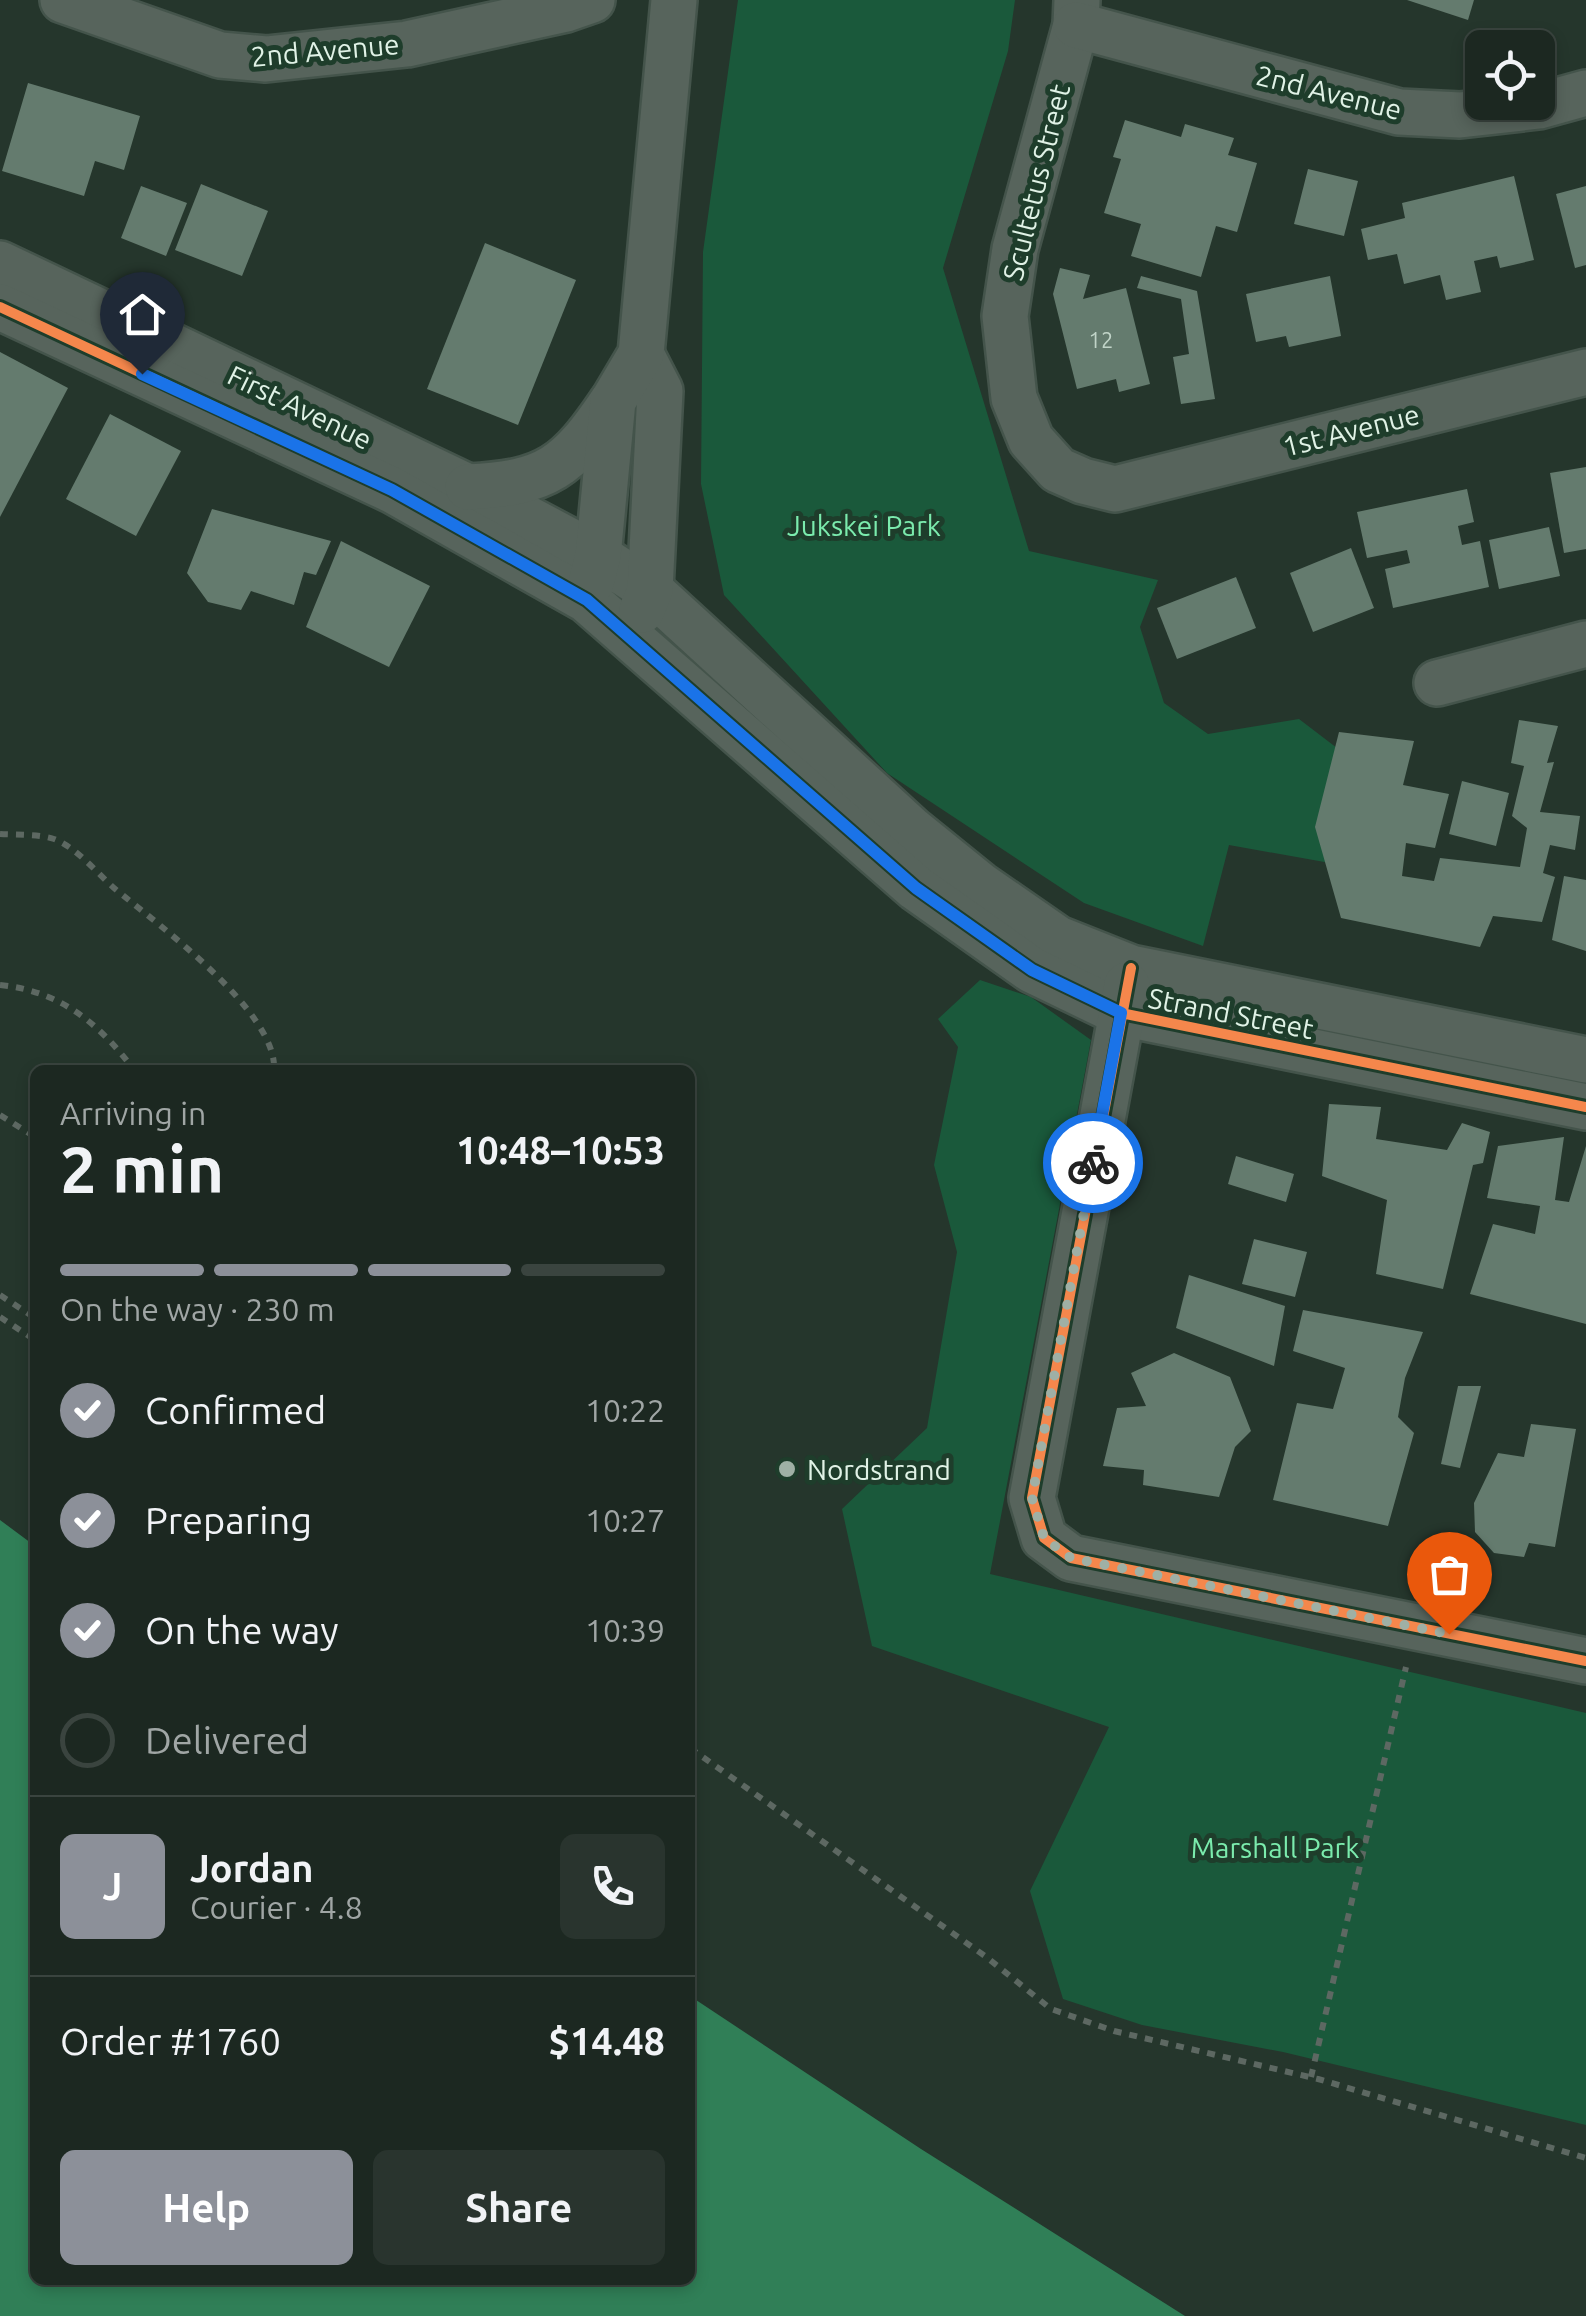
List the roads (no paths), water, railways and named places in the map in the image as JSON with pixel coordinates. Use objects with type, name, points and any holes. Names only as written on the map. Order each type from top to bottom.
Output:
[{"type":"street","name":"2nd Avenue","points":[[63,0],[220,56],[266,59],[407,44],[592,0]]},
{"type":"street","points":[[468,488],[503,485],[556,469],[587,439],[641,354],[674,0]]},
{"type":"street","name":"2nd Avenue","points":[[1076,13],[1398,112],[1460,114],[1540,106],[1586,94]]},
{"type":"street","name":"Scultetus Street","points":[[1076,13],[1015,249],[1005,316],[1014,398],[1031,440],[1058,470],[1115,488]]},
{"type":"street","name":"First Avenue","points":[[0,264],[468,488],[598,556]]},
{"type":"street","name":"First Avenue","points":[[0,307],[392,490],[587,600]]},
{"type":"street","points":[[631,638],[650,590],[660,391],[641,354]]},
{"type":"street","name":"1st Avenue","points":[[1115,488],[1586,372]]},
{"type":"street","points":[[587,600],[598,556],[613,401]]},
{"type":"street","name":"Strand Street","points":[[598,556],[650,590],[912,830],[980,885],[1058,939],[1131,968],[1586,1060]]},
{"type":"street","name":"Strand Street","points":[[587,600],[916,888],[1032,970],[1121,1013],[1586,1108]]},
{"type":"street","points":[[1437,683],[1586,644]]},
{"type":"street","points":[[1131,968],[1032,1498],[1044,1538],[1071,1558],[1586,1661]]},
{"type":"place","name":"Nordstrand","points":[[787,1469]]},
{"type":"park label","name":"Jukskei Park","points":[[864,525]]},
{"type":"park label","name":"Marshall Park","points":[[1275,1847]]}]
